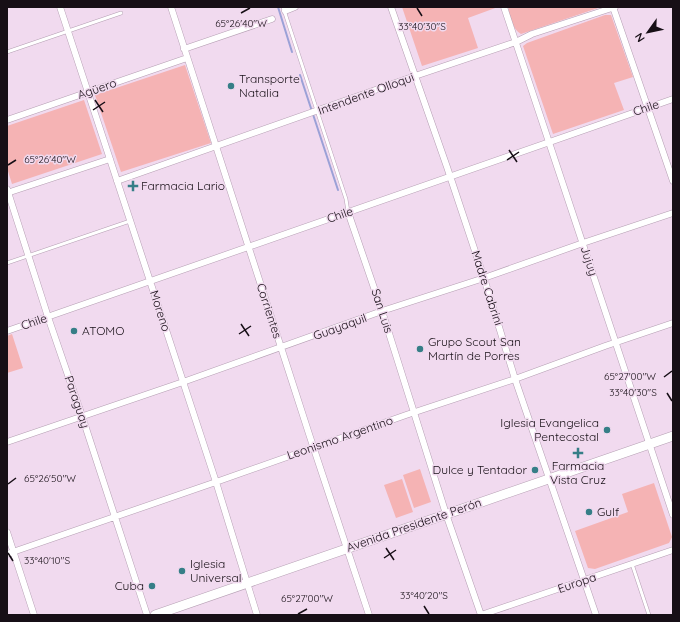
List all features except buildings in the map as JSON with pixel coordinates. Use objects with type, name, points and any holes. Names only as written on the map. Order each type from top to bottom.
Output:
[{"type":"main road","name":"Avenida Presidente Perón","points":[[155,615],[673,436]]},
{"type":"street","name":"Moreno","points":[[60,7],[216,482],[257,615]]},
{"type":"street","name":"Corrientes","points":[[171,7],[313,447],[369,615]]},
{"type":"street","points":[[284,9],[295,7]]},
{"type":"street","name":"Madre Cabrini","points":[[391,7],[450,177],[484,278],[515,379],[596,615]]},
{"type":"street","name":"Jujuy","points":[[504,7],[673,515]]},
{"type":"street","points":[[614,7],[673,181]]},
{"type":"street","name":"Intendente Olloqui","points":[[117,181],[516,42],[532,34],[614,7]]},
{"type":"street","points":[[184,49],[272,19]]},
{"type":"street","name":"Agüero","points":[[7,120],[187,58]]},
{"type":"street","name":"Chile","points":[[7,331],[673,99]]},
{"type":"street","points":[[7,191],[110,159]]},
{"type":"street","name":"Paraguay","points":[[7,191],[147,615]]},
{"type":"street","name":"San Luis","points":[[348,212],[415,412],[446,514],[481,615]]},
{"type":"street","name":"Guayaquil","points":[[7,442],[281,348],[382,311],[484,278],[673,213]]},
{"type":"street","name":"Leonismo Argentino","points":[[7,554],[673,323]]},
{"type":"street","points":[[7,532],[34,615]]},
{"type":"street","name":"Europa","points":[[481,615],[673,550]]},
{"type":"lane","name":"San Luis","points":[[284,9],[346,199],[348,212]]},
{"type":"lane","points":[[7,52],[121,13]]},
{"type":"lane","points":[[7,263],[130,220]]},
{"type":"lane","points":[[632,564],[649,615]]},
{"type":"shaded area","points":[[402,7],[498,7],[468,18],[478,48],[422,66]]},
{"type":"shaded area","points":[[508,7],[601,7],[521,34],[513,26]]},
{"type":"shaded area","points":[[605,15],[611,15],[633,77],[614,83],[624,110],[553,134],[523,46],[527,43]]},
{"type":"shaded area","points":[[185,65],[211,143],[121,172],[95,95]]},
{"type":"shaded area","points":[[84,100],[102,154],[12,184],[7,168],[7,126]]},
{"type":"shaded area","points":[[12,334],[23,368],[7,373],[7,336]]},
{"type":"shaded area","points":[[420,469],[431,502],[414,508],[403,475]]},
{"type":"shaded area","points":[[402,479],[413,512],[396,518],[384,485]]},
{"type":"shaded area","points":[[654,483],[672,537],[669,543],[595,569],[588,568],[575,531],[628,512],[622,494]]},
{"type":"waterway","points":[[278,7],[292,52]]},
{"type":"waterway","points":[[300,75],[338,190]]},
{"type":"place","name":"Transporte Natalia","points":[[231,86]]},
{"type":"place","name":"Farmacia Lario","points":[[133,186]]},
{"type":"place","name":"ATOMO","points":[[74,331]]},
{"type":"place","name":"Grupo Scout San Martín de Porres","points":[[420,349]]},
{"type":"place","name":"Iglesia Evangelica Pentecostal","points":[[607,430]]},
{"type":"place","name":"Farmacia Vista Cruz","points":[[578,453]]},
{"type":"place","name":"Dulce y Tentador","points":[[535,470]]},
{"type":"place","name":"Gulf","points":[[589,512]]},
{"type":"place","name":"Iglesia Universal","points":[[182,571]]},
{"type":"place","name":"Cuba","points":[[152,586]]}]
